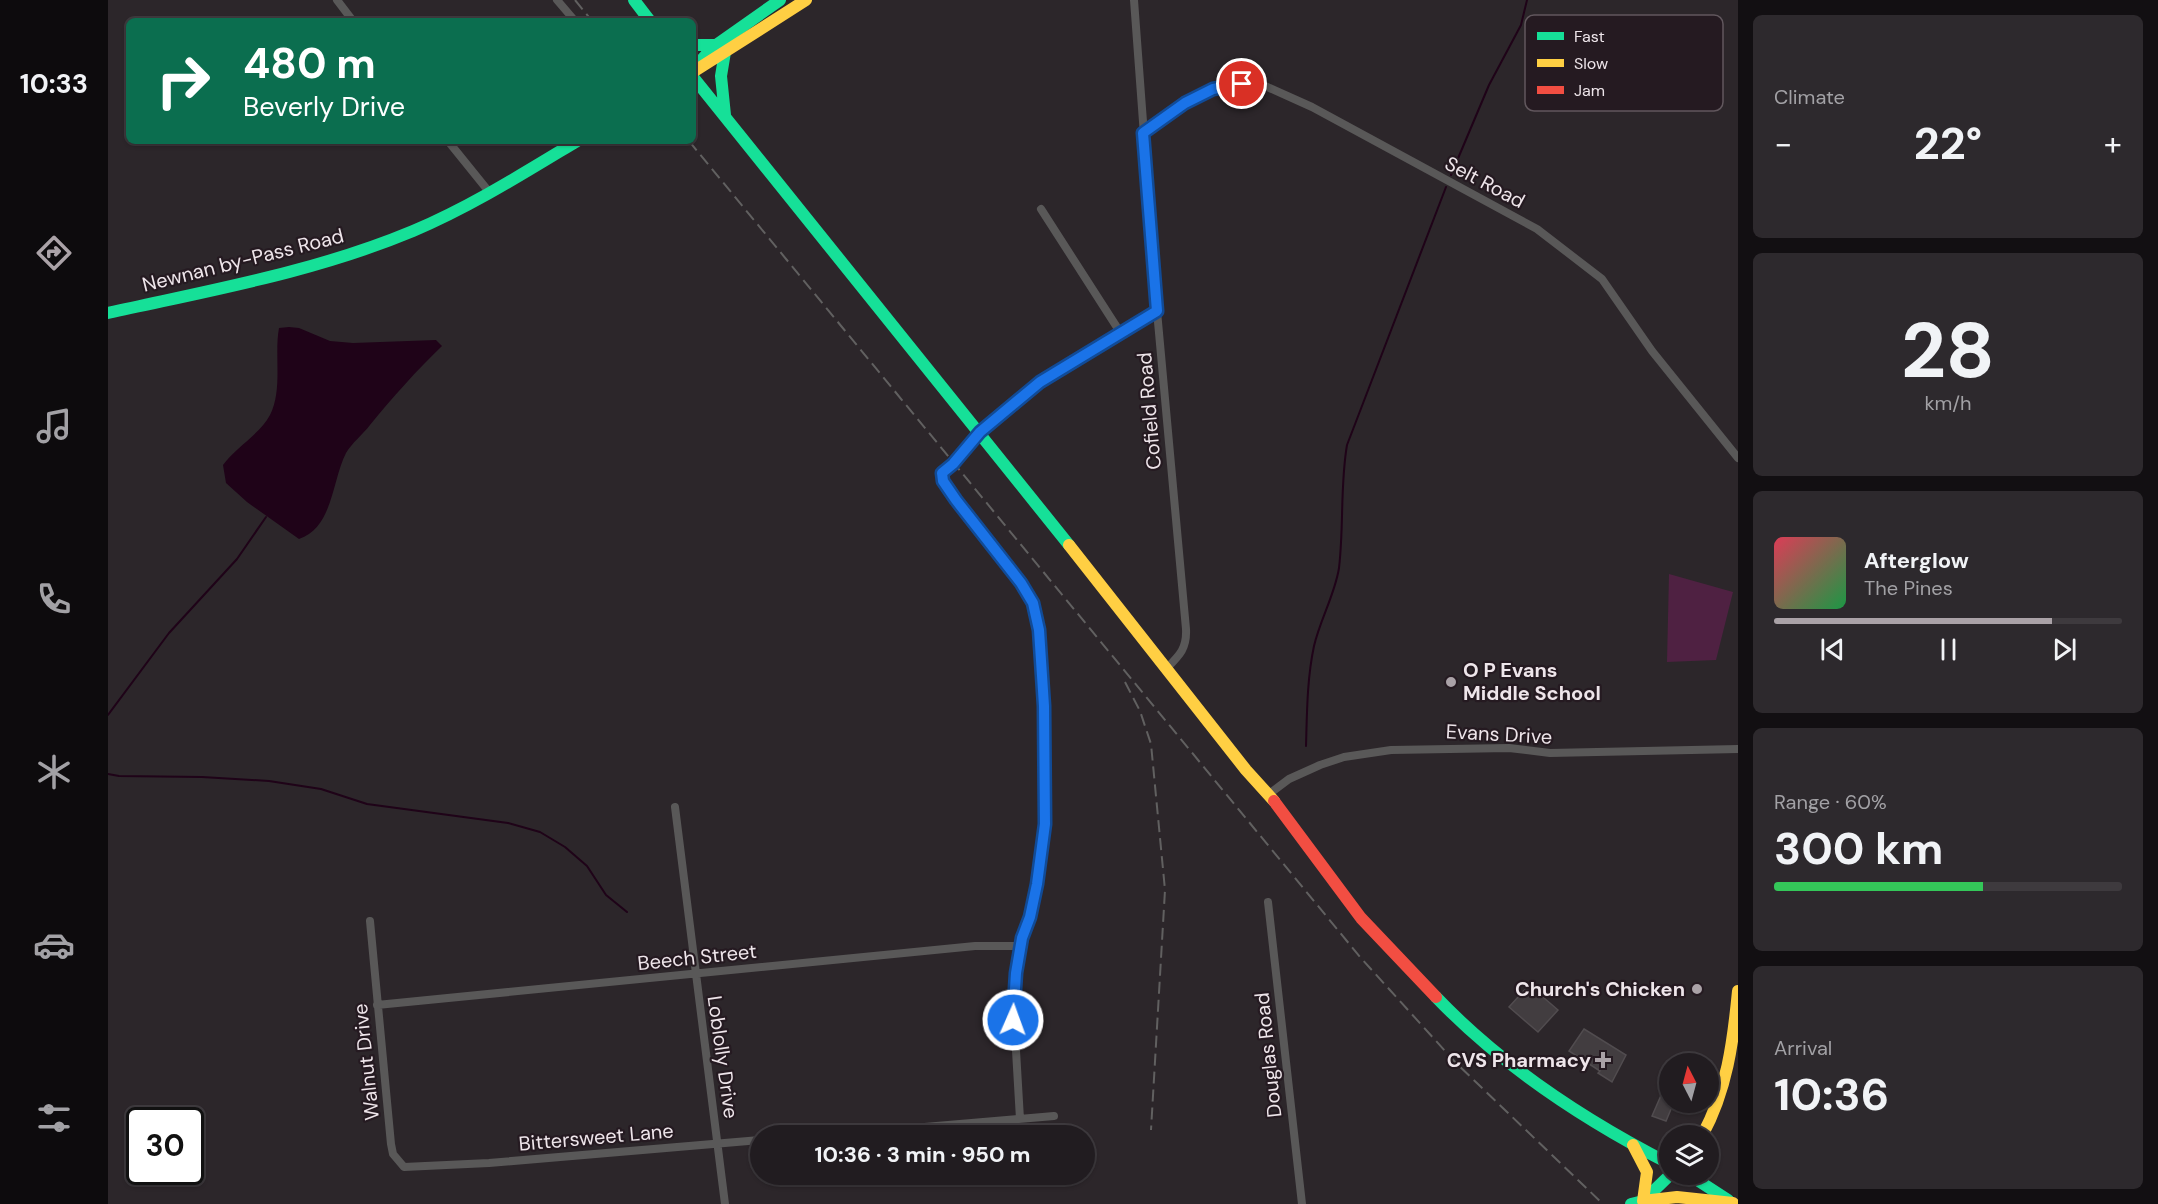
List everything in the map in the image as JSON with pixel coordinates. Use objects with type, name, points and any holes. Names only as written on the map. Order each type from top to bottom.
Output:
[{"type":"main road","points":[[634,0],[648,18]]},
{"type":"main road","points":[[696,69],[780,0]]},
{"type":"main road","points":[[696,45],[721,48],[806,0]]},
{"type":"main road","points":[[721,48],[720,88],[725,117]]},
{"type":"main road","points":[[696,81],[980,432],[1246,770],[1269,794],[1361,918],[1441,1002],[1482,1041],[1573,1108],[1659,1158]]},
{"type":"main road","name":"Newnan by-Pass Road","points":[[108,313],[303,270],[414,231],[490,193],[572,144]]},
{"type":"main road","points":[[1708,1125],[1725,1088],[1738,991]]},
{"type":"main road","points":[[1633,1145],[1647,1172],[1637,1203]]},
{"type":"main road","points":[[1637,1203],[1659,1184]]},
{"type":"main road","points":[[1705,1185],[1734,1203]]},
{"type":"main road","points":[[1637,1203],[1659,1197],[1680,1196],[1734,1203]]},
{"type":"street","points":[[337,0],[351,18]]},
{"type":"street","points":[[557,0],[572,18]]},
{"type":"street","name":"Cofield Road","points":[[1134,0],[1157,311],[1186,629],[1186,645],[1182,653],[1167,668]]},
{"type":"street","name":"Selt Road","points":[[1143,133],[1185,103],[1213,89],[1242,84],[1265,86],[1312,107],[1537,228],[1602,279],[1652,351],[1738,458]]},
{"type":"street","points":[[450,144],[490,193]]},
{"type":"street","points":[[1041,209],[1120,332]]},
{"type":"street","points":[[1020,1119],[1013,1020],[1016,973],[1020,946],[1030,917],[1037,884],[1045,824],[1044,706],[1039,630],[1033,603],[1021,583],[956,500],[943,481],[942,473],[953,464],[980,432],[1040,382],[1157,311]]},
{"type":"street","name":"Evans Drive","points":[[1269,794],[1290,779],[1320,765],[1344,757],[1391,750],[1509,748],[1562,753],[1738,749]]},
{"type":"street","name":"Loblolly Drive","points":[[675,807],[725,1204]]},
{"type":"street","name":"Douglas Road","points":[[1268,902],[1302,1204]]},
{"type":"street","name":"Walnut Drive","points":[[370,921],[393,1154],[404,1167],[434,1167]]},
{"type":"street","name":"Beech Street","points":[[377,1005],[975,946],[1020,946]]},
{"type":"street","points":[[949,1125],[1054,1116]]},
{"type":"street","name":"Bittersweet Lane","points":[[434,1167],[750,1141]]},
{"type":"shaded area","points":[[279,328],[299,328],[330,341],[353,343],[436,340],[442,346],[348,449],[325,514],[319,525],[299,539],[247,502],[226,483],[223,465],[266,422],[270,415],[276,394]]},
{"type":"shaded area","points":[[1669,574],[1733,592],[1716,660],[1667,662]]},
{"type":"building","points":[[1529,985],[1558,1010],[1538,1032],[1509,1007]]},
{"type":"building","name":"CVS Pharmacy","points":[[1584,1029],[1626,1055],[1612,1082],[1598,1073],[1600,1071],[1569,1051]]},
{"type":"building","points":[[1659,1100],[1659,1113],[1669,1113],[1666,1121],[1652,1116]]},
{"type":"waterway","points":[[1451,175],[1489,85],[1521,25],[1527,0]]},
{"type":"waterway","points":[[1306,746],[1312,658],[1339,568],[1347,445],[1446,187]]},
{"type":"waterway","points":[[108,715],[169,633],[237,559],[266,517]]},
{"type":"waterway","points":[[108,774],[269,781],[321,789],[367,804],[508,823],[540,832],[565,847],[587,866],[606,895],[627,912]]},
{"type":"railway","points":[[575,0],[590,18]]},
{"type":"railway","points":[[691,144],[1360,957],[1456,1063],[1603,1204]]},
{"type":"railway","points":[[1125,682],[1140,711],[1151,744],[1165,890],[1151,1130]]},
{"type":"traffic: fast","points":[[634,0],[648,18]]},
{"type":"traffic: fast","points":[[699,63],[712,48],[780,0]]},
{"type":"traffic: fast","points":[[696,45],[717,45]]},
{"type":"traffic: fast","points":[[725,52],[721,76],[725,115]]},
{"type":"traffic: fast","points":[[696,81],[1069,545]]},
{"type":"traffic: fast","points":[[108,313],[262,279],[376,245],[455,211],[572,144]]},
{"type":"traffic: fast","points":[[1436,997],[1489,1046],[1546,1090],[1607,1129],[1659,1158]]},
{"type":"traffic: fast","points":[[1631,1204],[1643,1201],[1660,1185]]},
{"type":"traffic: fast","points":[[1705,1185],[1728,1200]]},
{"type":"traffic: slow","points":[[696,70],[806,0]]},
{"type":"traffic: slow","points":[[1069,545],[1246,770],[1274,801]]},
{"type":"traffic: slow","points":[[1708,1125],[1728,1066],[1738,991]]},
{"type":"traffic: slow","points":[[1633,1145],[1647,1172],[1643,1201],[1677,1197],[1733,1203]]},
{"type":"traffic: jam","points":[[1274,801],[1361,918],[1436,997]]},
{"type":"place","name":"O P Evans Middle School","points":[[1451,682]]},
{"type":"place","name":"Church's Chicken","points":[[1697,989]]},
{"type":"place","name":"CVS Pharmacy","points":[[1603,1060]]},
{"type":"route","points":[[1013,1020],[1016,973],[1022,938],[1030,917],[1037,884],[1045,824],[1044,706],[1039,630],[1033,603],[1021,583],[956,500],[943,481],[942,473],[953,464],[980,432],[1016,400],[1070,361],[1157,311],[1143,133],[1185,103],[1213,89],[1242,84]]}]
